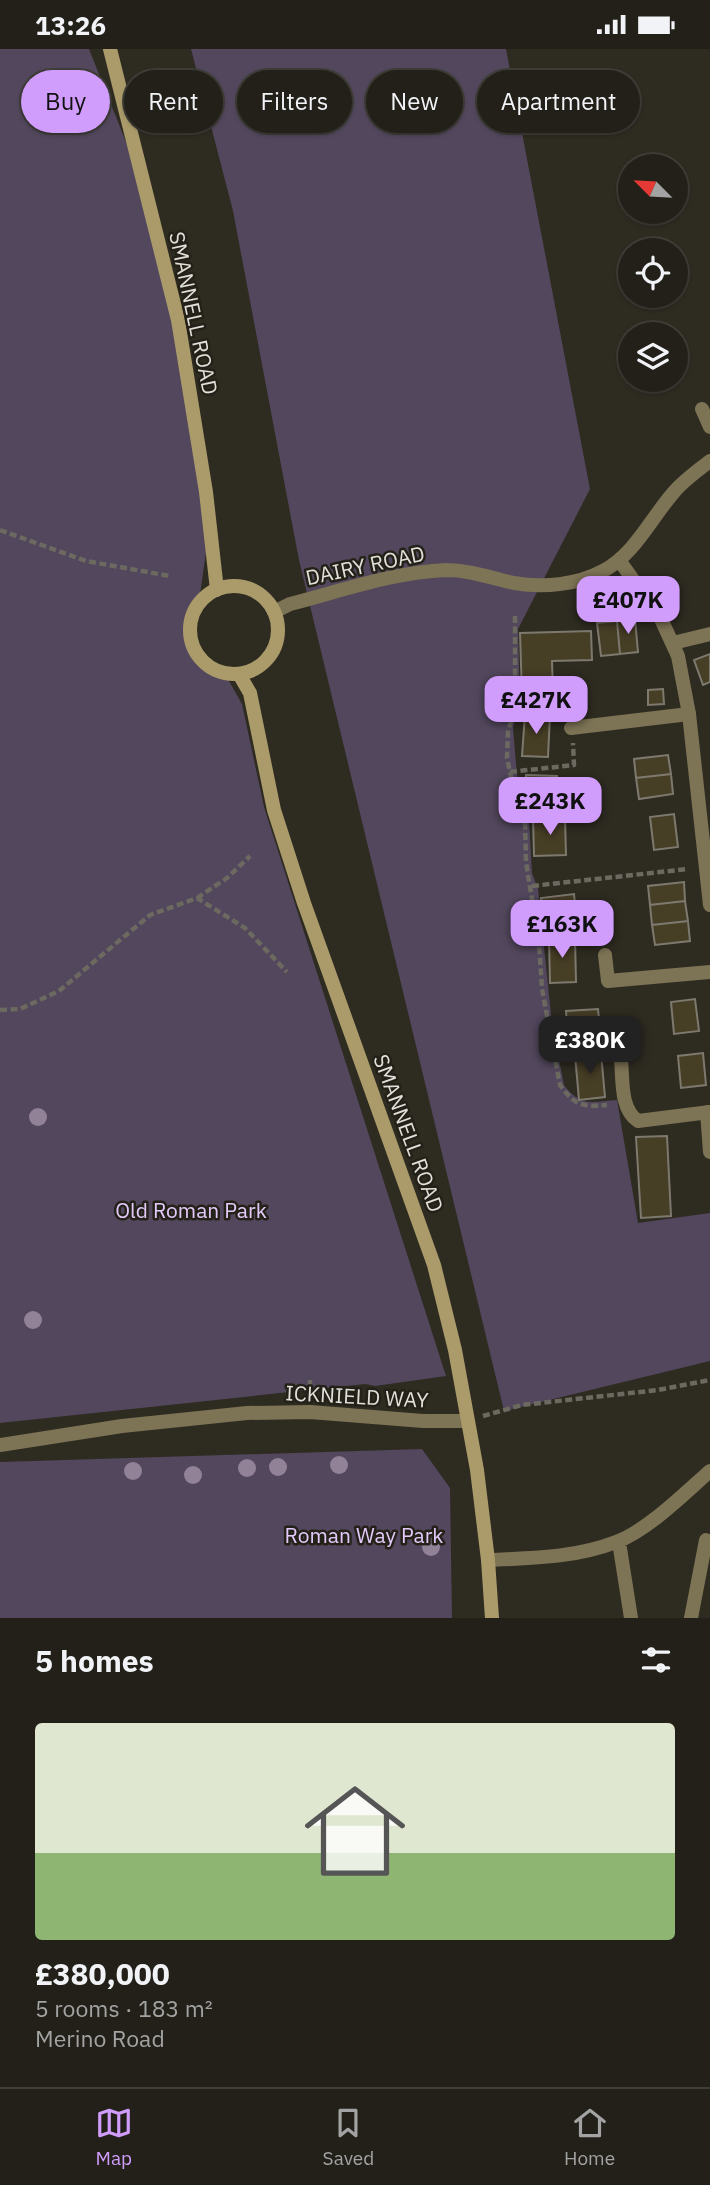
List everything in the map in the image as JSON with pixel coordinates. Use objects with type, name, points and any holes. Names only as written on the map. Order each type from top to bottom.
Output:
[{"type":"street","name":"SMANNELL ROAD","points":[[110,49],[178,320],[206,492],[217,590]]},
{"type":"street","points":[[702,409],[710,427]]},
{"type":"street","name":"DAIRY ROAD","points":[[274,613],[290,604],[421,572],[467,572],[516,583],[572,583],[592,577],[619,560],[649,527],[672,494],[710,461]]},
{"type":"street","points":[[619,560],[661,619],[678,656],[705,817],[710,905]]},
{"type":"street","points":[[226,586],[252,589],[265,598],[274,613],[278,628],[276,643],[269,657],[257,667],[239,674],[227,674],[210,667],[199,656],[191,641],[190,626],[194,611],[209,593],[217,590],[226,586]]},
{"type":"street","points":[[673,643],[710,634]]},
{"type":"street","name":"SMANNELL ROAD","points":[[239,674],[250,693],[274,810],[300,892],[434,1265],[455,1350],[477,1470],[492,1618]]},
{"type":"street","points":[[571,728],[689,714]]},
{"type":"street","points":[[606,955],[608,981],[710,972]]},
{"type":"street","points":[[621,1060],[628,1112],[638,1121],[708,1112],[710,1152]]},
{"type":"street","name":"ICKNIELD WAY","points":[[0,1445],[122,1426],[247,1413],[310,1412],[423,1422],[466,1421]]},
{"type":"street","points":[[488,1560],[557,1557],[619,1542],[664,1512],[710,1471]]},
{"type":"street","points":[[691,1618],[705,1571],[706,1540]]},
{"type":"street","points":[[619,1542],[631,1618]]},
{"type":"path","points":[[0,530],[86,561],[170,576]]},
{"type":"path","points":[[515,616],[515,705],[507,742],[510,772],[525,820],[526,863],[532,885],[542,989],[560,1085],[569,1096],[584,1106],[626,1103]]},
{"type":"path","points":[[510,772],[574,765],[571,728]]},
{"type":"path","points":[[0,1010],[20,1009],[59,991],[150,915],[197,898],[227,879],[250,856]]},
{"type":"path","points":[[532,885],[706,867]]},
{"type":"path","points":[[197,898],[245,928],[287,972]]},
{"type":"path","points":[[466,1421],[522,1405],[658,1390],[710,1380]]},
{"type":"green space","name":"Old Roman Park","points":[[0,49],[89,49],[97,70],[21,70],[21,133],[110,133],[110,102],[128,147],[177,329],[207,545],[194,637],[200,655],[229,681],[242,704],[264,807],[446,1376],[375,1386],[365,1384],[0,1423]]},
{"type":"green space","points":[[191,49],[506,49],[510,70],[477,70],[477,133],[522,133],[590,489],[518,629],[520,704],[513,728],[517,775],[529,819],[532,873],[538,889],[552,1024],[564,1085],[581,1100],[617,1100],[638,1223],[710,1213],[710,1361],[504,1411],[299,560],[233,211],[213,133],[223,133],[223,70],[196,70]]},
{"type":"green space","name":"Roman Way Park","points":[[422,1449],[450,1488],[452,1618],[0,1618],[0,1462]]},
{"type":"building","points":[[635,619],[638,652],[620,654],[617,621]]},
{"type":"building","points":[[617,621],[620,654],[601,656],[597,623]]},
{"type":"building","points":[[591,631],[592,660],[552,661],[553,694],[522,695],[520,633]]},
{"type":"building","points":[[710,654],[710,682],[703,685],[694,660]]},
{"type":"building","points":[[663,689],[664,704],[648,705],[648,690]]},
{"type":"building","points":[[525,714],[550,715],[548,757],[522,756]]},
{"type":"building","points":[[668,755],[671,774],[636,778],[634,759]]},
{"type":"building","points":[[671,774],[673,794],[639,799],[636,778]]},
{"type":"building","points":[[526,775],[557,776],[557,813],[525,812]]},
{"type":"building","points":[[674,814],[678,847],[654,850],[650,817]]},
{"type":"building","points":[[565,817],[566,855],[534,856],[533,818]]},
{"type":"building","points":[[684,882],[685,901],[650,905],[648,886]]},
{"type":"building","points":[[574,894],[578,933],[545,937],[541,898]]},
{"type":"building","points":[[685,901],[688,921],[652,925],[650,905]]},
{"type":"building","points":[[688,921],[690,941],[655,945],[652,925]]},
{"type":"building","points":[[575,938],[576,982],[550,983],[549,939]]},
{"type":"building","points":[[695,999],[699,1031],[674,1034],[671,1002]]},
{"type":"building","points":[[598,1009],[602,1048],[569,1050],[566,1011]]},
{"type":"building","points":[[601,1053],[605,1097],[579,1100],[575,1055]]},
{"type":"building","points":[[703,1053],[706,1085],[681,1088],[678,1056]]},
{"type":"building","points":[[667,1136],[671,1216],[641,1218],[636,1137]]}]
